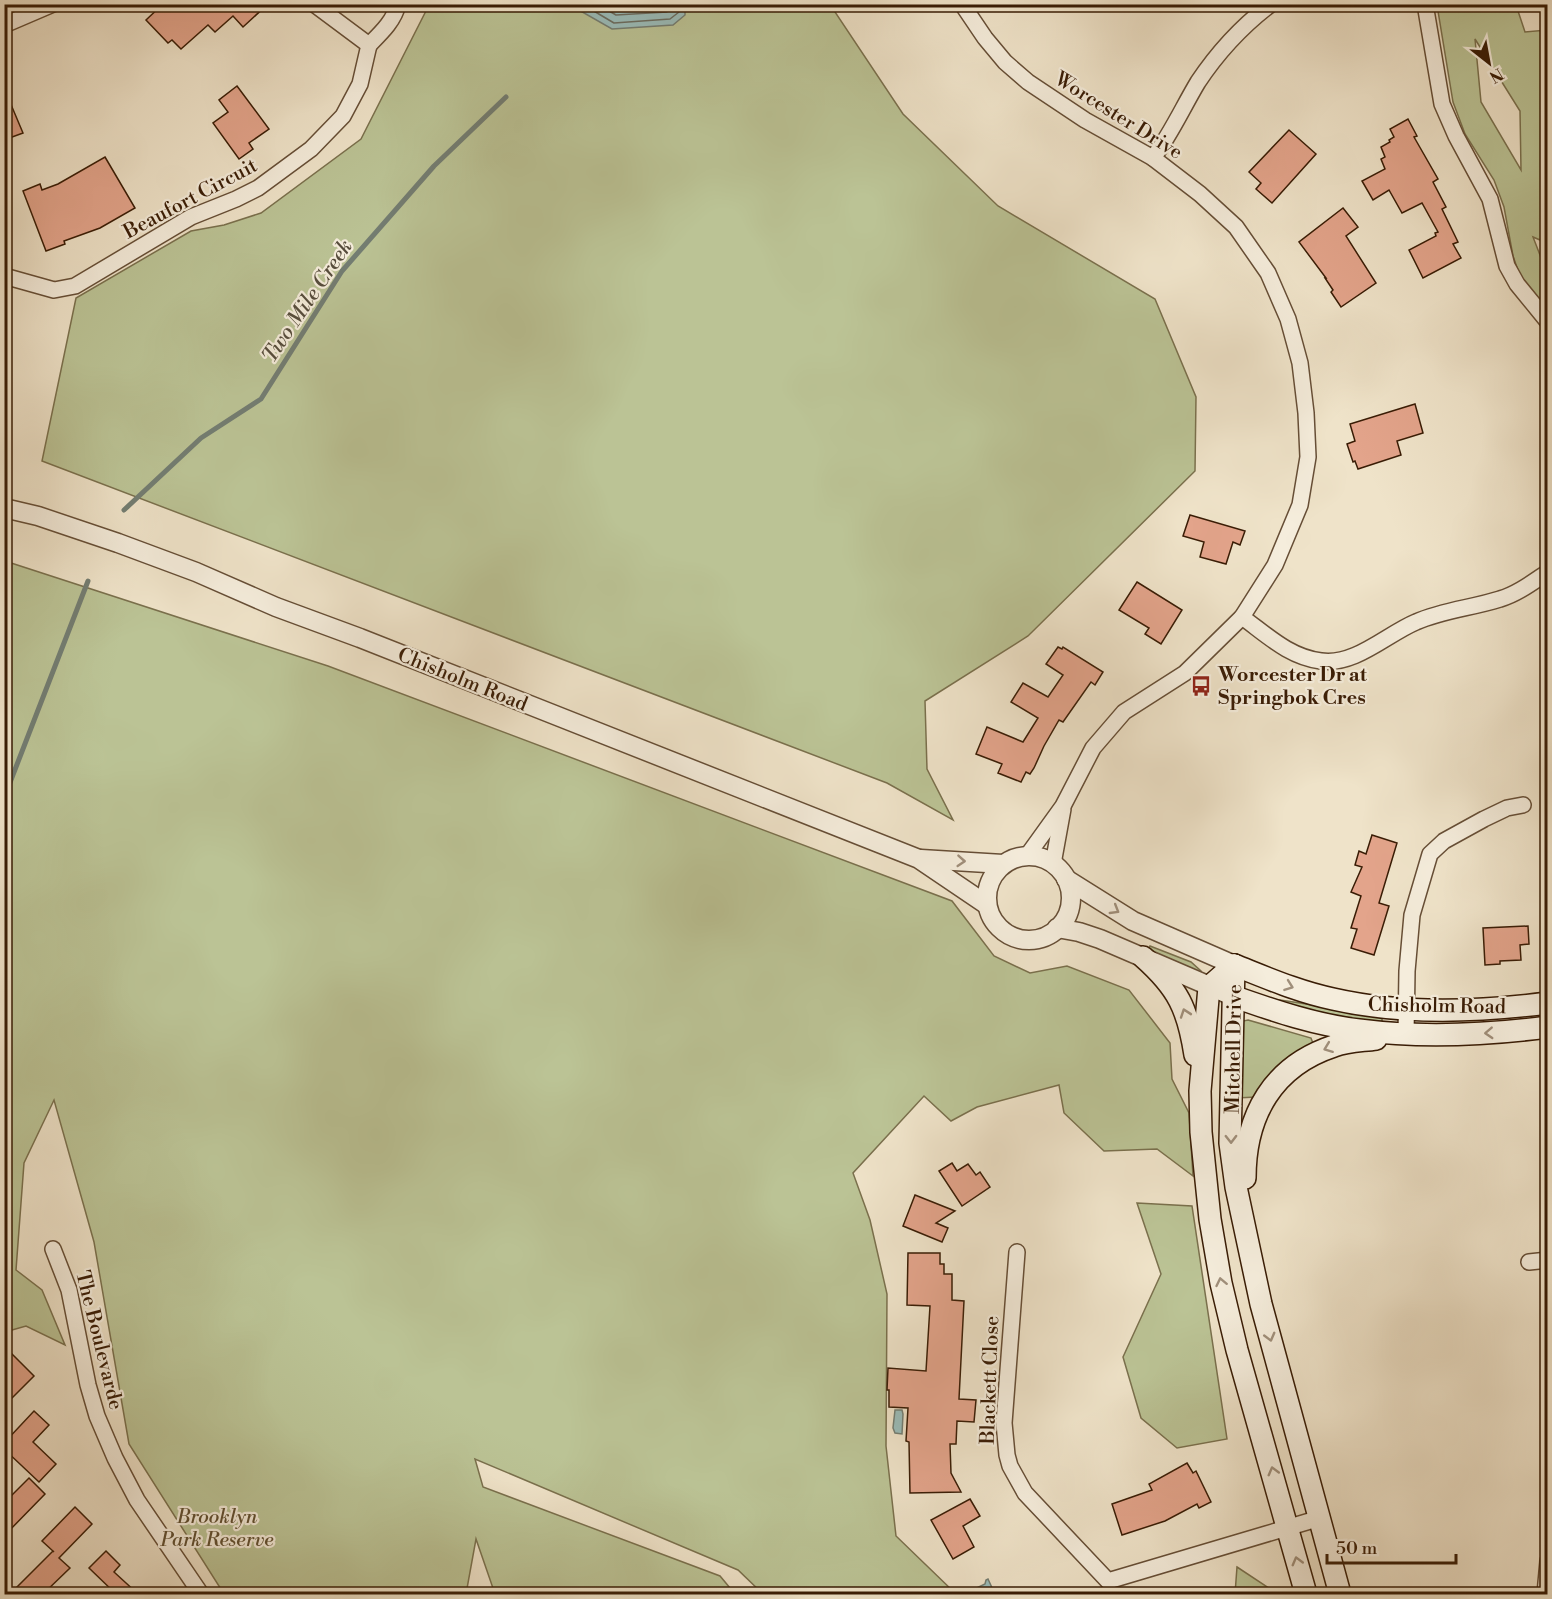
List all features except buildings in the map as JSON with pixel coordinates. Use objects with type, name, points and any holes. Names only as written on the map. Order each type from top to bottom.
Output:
[{"type":"main road","points":[[1143,957],[1171,985],[1180,999],[1192,1036],[1200,1091]]},
{"type":"main road","name":"Chisholm Road","points":[[1234,965],[1294,988],[1370,1006],[1408,1009],[1473,1009],[1548,1003]]},
{"type":"main road","name":"Mitchell Drive","points":[[1234,965],[1209,987],[1200,1091],[1204,1179],[1221,1283],[1237,1350],[1306,1594]]},
{"type":"main road","name":"Mitchell Drive","points":[[1234,965],[1230,1143],[1236,1187],[1264,1316],[1340,1594]]},
{"type":"main road","name":"Chisholm Road","points":[[1234,997],[1320,1023],[1357,1030],[1406,1035],[1517,1031],[1548,1027]]},
{"type":"main road","points":[[1246,1239],[1245,1160],[1248,1139],[1268,1092],[1286,1072],[1318,1052],[1336,1045],[1406,1035]]},
{"type":"street","points":[[4,25],[53,4]]},
{"type":"street","points":[[314,4],[369,45]]},
{"type":"street","name":"Beaufort Circuit","points":[[4,276],[54,290],[75,286],[191,217],[258,188],[311,149],[343,116],[360,84],[369,45],[386,28],[396,13],[398,4]]},
{"type":"street","name":"Worcester Drive","points":[[962,4],[1005,62],[1028,82],[1085,120],[1153,158],[1200,194],[1236,227],[1268,273],[1288,319],[1300,363],[1306,413],[1308,456],[1300,504],[1275,565],[1242,617],[1185,673],[1124,712],[1093,748],[1063,806],[1027,856]]},
{"type":"street","points":[[1153,158],[1168,137],[1199,82],[1223,48],[1246,23],[1270,4]]},
{"type":"street","points":[[1425,4],[1442,105],[1490,200],[1507,266],[1517,285],[1548,322]]},
{"type":"street","name":"Chisholm Road","points":[[4,508],[38,516],[196,572],[276,607],[919,859],[987,905]]},
{"type":"street","points":[[1242,617],[1291,653],[1322,662],[1353,657],[1416,622],[1449,611],[1502,599],[1548,572]]},
{"type":"street","points":[[1406,1035],[1407,971],[1412,915],[1430,854],[1444,841],[1484,819],[1507,808],[1523,805]]},
{"type":"street","name":"Worcester Drive","points":[[1053,864],[1063,806]]},
{"type":"street","points":[[1027,856],[1041,858],[1053,864],[1066,879],[1070,892],[1070,905],[1065,918],[1048,935],[1037,939],[1015,937],[997,925],[987,905],[987,894],[995,873],[1014,858],[1027,856]]},
{"type":"street","name":"Chisholm Road","points":[[919,859],[1004,864]]},
{"type":"street","name":"Chisholm Road","points":[[1066,879],[1133,921],[1234,965]]},
{"type":"street","name":"Chisholm Road","points":[[1057,928],[1100,939],[1234,997]]},
{"type":"street","name":"The Boulevarde","points":[[53,1249],[69,1290],[88,1385],[97,1416],[115,1458],[137,1500],[201,1594]]},
{"type":"street","name":"Blackett Close","points":[[1017,1252],[1004,1423],[1007,1455],[1010,1466],[1025,1492],[1108,1588],[1320,1518]]},
{"type":"street","points":[[1529,1262],[1548,1260]]},
{"type":"street","points":[[1545,1594],[1548,1561]]},
{"type":"green space","points":[[429,5],[834,5],[835,12],[903,114],[998,206],[1155,299],[1196,397],[1195,471],[1028,636],[925,701],[927,769],[953,820],[887,783],[42,461],[76,298],[191,231],[224,225],[261,213],[361,139]]},
{"type":"green space","points":[[1437,5],[1516,5],[1525,32],[1547,30],[1547,243],[1533,237],[1547,273],[1547,310],[1520,276],[1513,256],[1504,207],[1494,180],[1465,134],[1453,102]],"holes":[[[1475,39],[1520,111],[1521,170],[1481,102]]]},
{"type":"green space","name":"Brooklyn Park Reserve","points":[[5,561],[328,666],[952,901],[994,956],[1030,973],[1067,966],[1129,990],[1170,1043],[1172,1079],[1189,1113],[1193,1176],[1157,1149],[1104,1151],[1064,1113],[1059,1085],[977,1107],[951,1121],[924,1096],[853,1173],[870,1220],[887,1294],[886,1446],[896,1536],[956,1594],[763,1594],[738,1570],[475,1459],[483,1487],[720,1576],[735,1594],[495,1594],[476,1539],[466,1594],[224,1594],[129,1444],[94,1242],[54,1100],[24,1163],[16,1270],[42,1290],[65,1345],[26,1326],[5,1332]]},
{"type":"green space","points":[[1150,946],[1191,962],[1201,971],[1199,978],[1146,953]]},
{"type":"green space","points":[[1258,998],[1382,1016],[1382,1022],[1374,1026]]},
{"type":"green space","points":[[1248,1020],[1311,1038],[1314,1046],[1256,1097],[1237,1098],[1243,1021]]},
{"type":"green space","points":[[1137,1203],[1192,1206],[1227,1439],[1177,1448],[1141,1418],[1123,1357],[1161,1274]]},
{"type":"green space","points":[[1237,1567],[1275,1592],[1275,1594],[1235,1594]]},
{"type":"water","points":[[570,5],[685,5],[685,15],[673,25],[612,29]]},
{"type":"water","points":[[895,1410],[902,1410],[902,1434],[895,1433],[893,1428]]},
{"type":"water","points":[[988,1579],[994,1592],[969,1594],[968,1592],[985,1584]]},
{"type":"waterway","name":"Two Mile Creek","points":[[124,510],[201,438],[261,399],[342,271],[434,166],[506,97]]},
{"type":"waterway","name":"Two Mile Creek","points":[[4,798],[88,581]]},
{"type":"place","name":"Worcester Dr at Springbok Cres","points":[[1201,686]]}]
